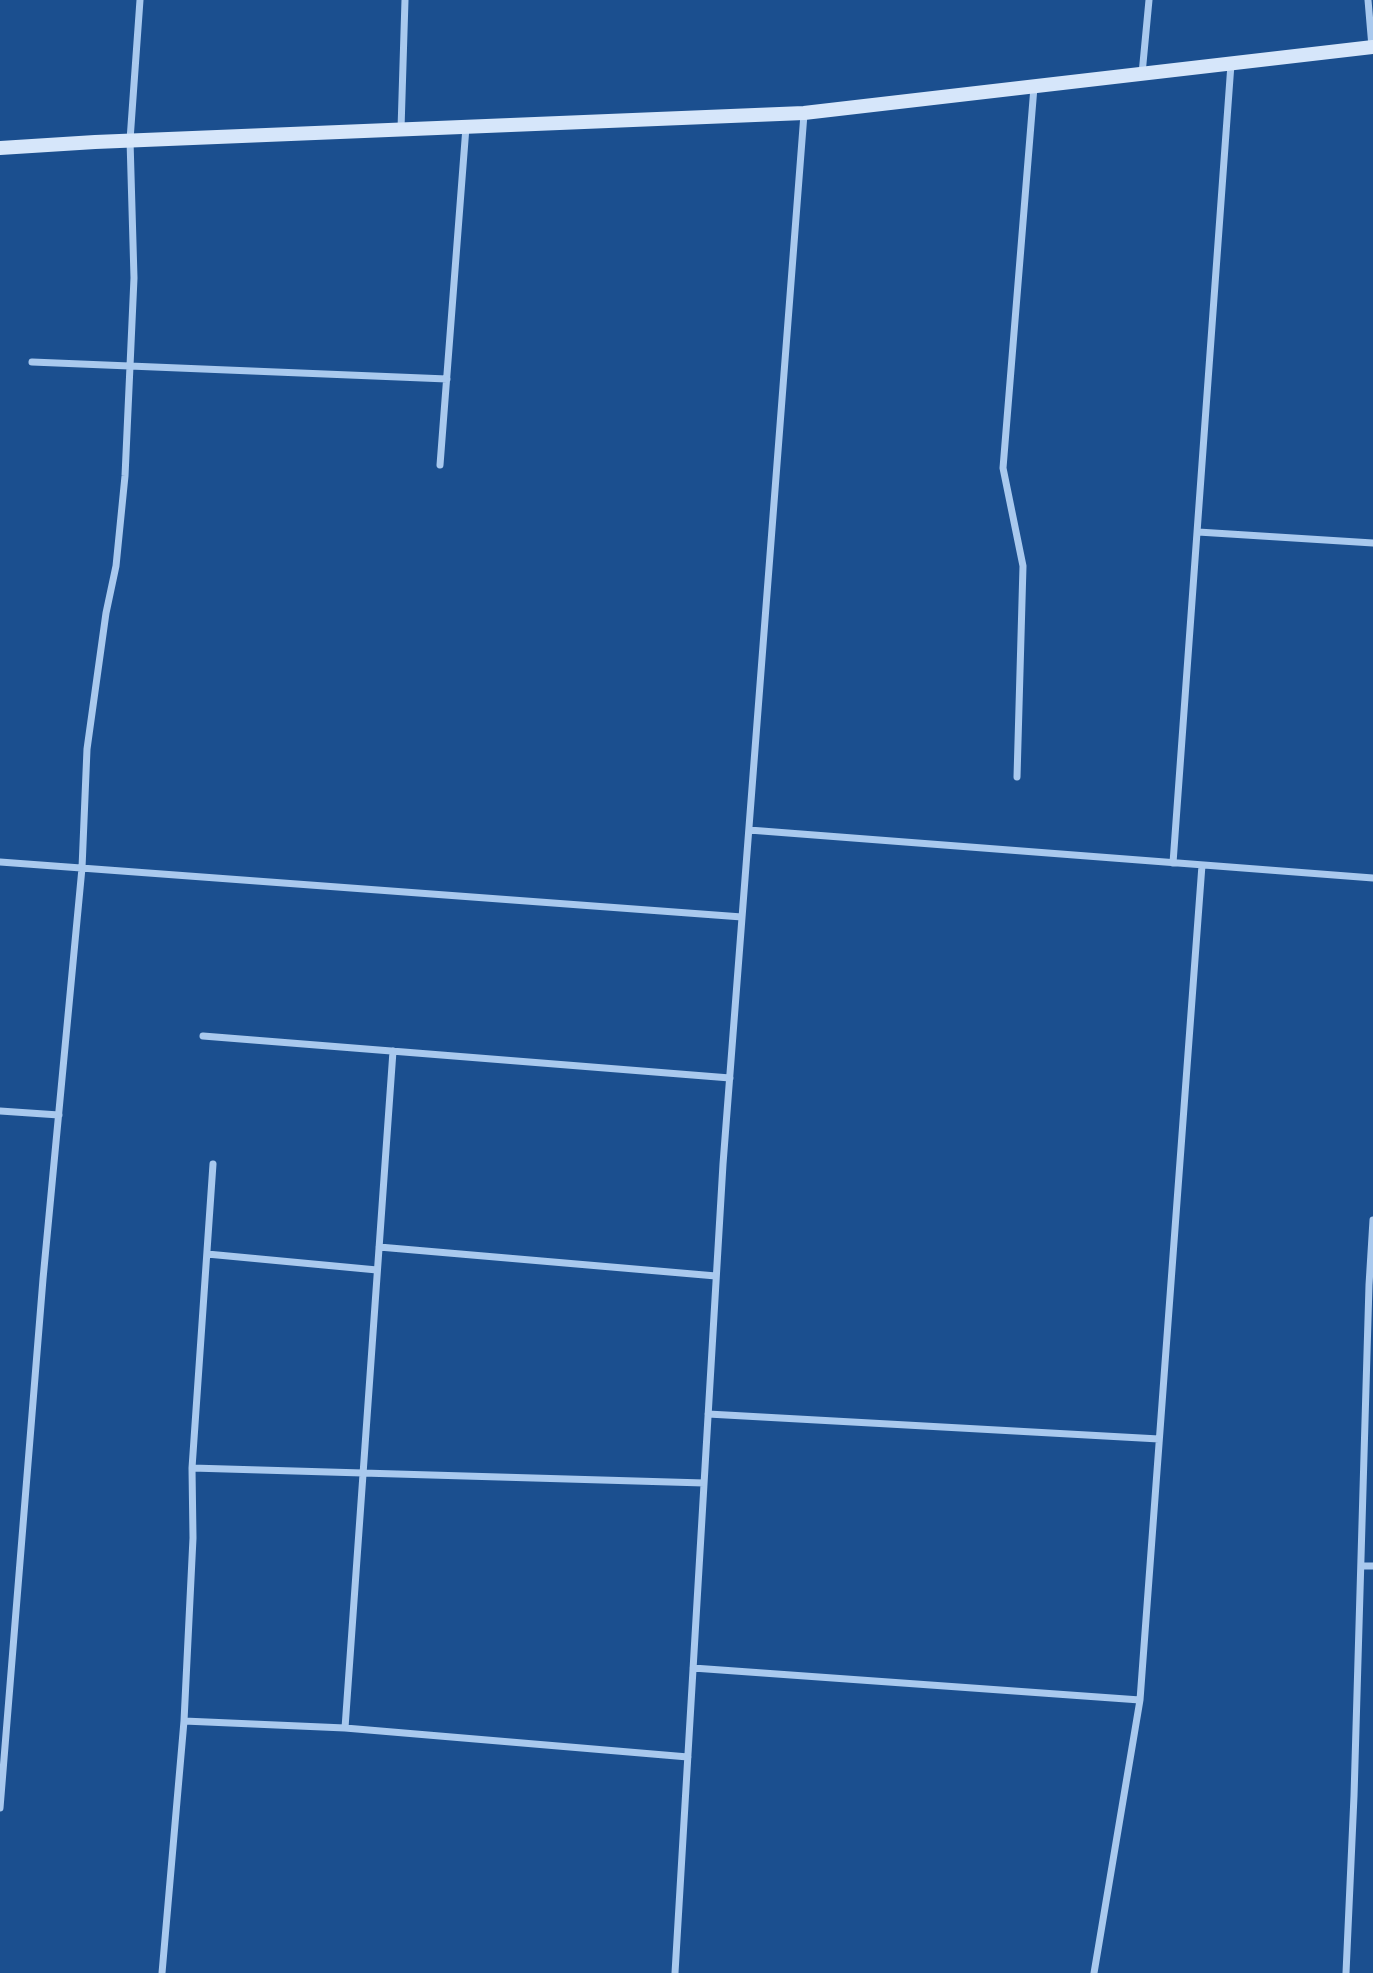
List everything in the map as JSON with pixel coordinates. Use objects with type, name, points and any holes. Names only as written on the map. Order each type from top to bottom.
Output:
[{"type":"street","points":[[0,1808],[42,1293],[82,868],[87,749],[104,625],[116,566],[125,476],[134,278],[130,141],[140,0]]},
{"type":"street","points":[[401,129],[405,0]]},
{"type":"street","points":[[1142,74],[1149,0]]},
{"type":"street","points":[[0,148],[804,113],[1373,47],[1368,0]]},
{"type":"street","points":[[1173,863],[1231,63]]},
{"type":"street","points":[[1017,777],[1023,566],[1003,468],[1034,86]]},
{"type":"street","points":[[675,1973],[716,1276],[804,113]]},
{"type":"street","points":[[440,466],[466,126]]},
{"type":"street","points":[[32,362],[447,379]]},
{"type":"street","points":[[1198,532],[1373,543]]},
{"type":"street","points":[[749,830],[1373,878]]},
{"type":"street","points":[[0,862],[742,917]]},
{"type":"street","points":[[1094,1973],[1140,1700],[1202,865]]},
{"type":"street","points":[[203,1036],[730,1078]]},
{"type":"street","points":[[345,1728],[393,1051]]},
{"type":"street","points":[[0,1111],[59,1115]]},
{"type":"street","points":[[162,1973],[184,1721],[193,1538],[192,1468],[213,1164]]},
{"type":"street","points":[[1346,1973],[1373,1220]]},
{"type":"street","points":[[379,1247],[716,1276]]},
{"type":"street","points":[[206,1254],[377,1270]]},
{"type":"street","points":[[708,1414],[1159,1439]]},
{"type":"street","points":[[192,1468],[704,1483]]},
{"type":"street","points":[[1362,1566],[1373,1566]]},
{"type":"street","points":[[693,1668],[1140,1700]]},
{"type":"street","points":[[184,1721],[345,1728],[688,1757]]}]
